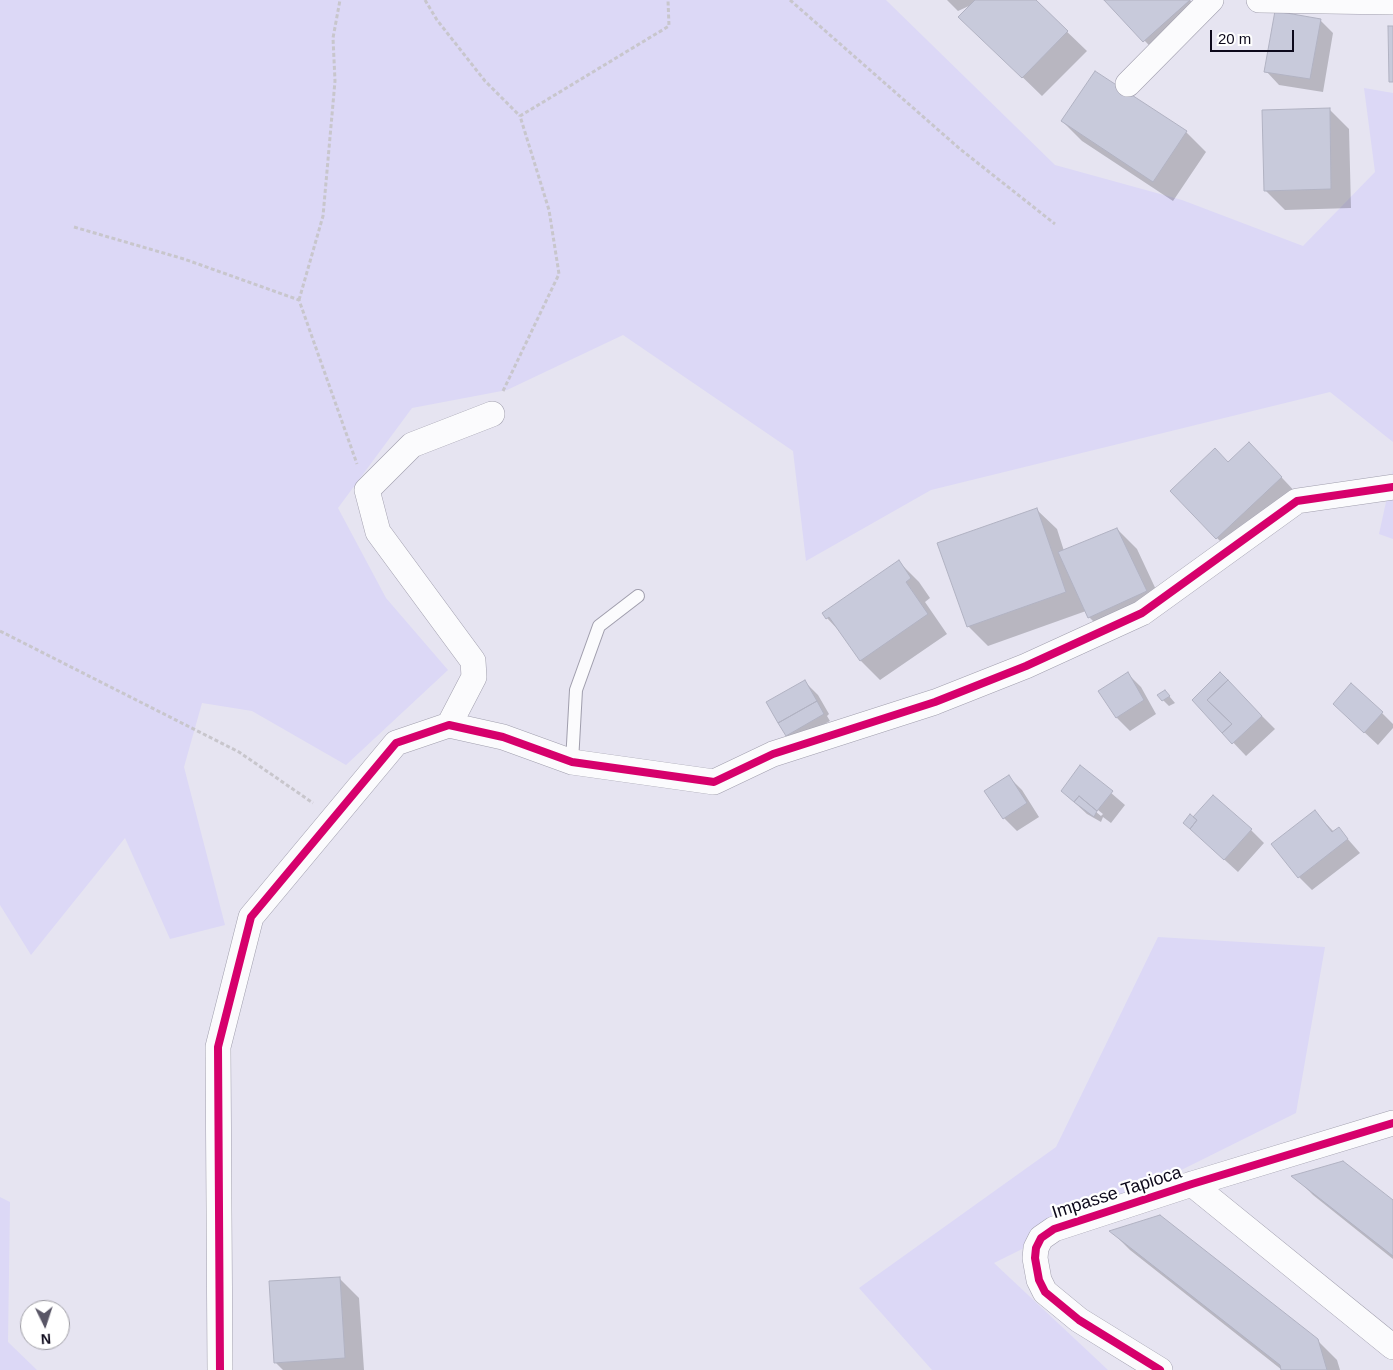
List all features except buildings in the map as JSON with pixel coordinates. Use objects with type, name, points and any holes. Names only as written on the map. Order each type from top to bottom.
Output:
[{"type":"street","points":[[1128,84],[1210,0]]},
{"type":"street","points":[[1259,0],[1393,2]]},
{"type":"street","points":[[449,725],[474,677],[473,662],[378,532],[366,490],[412,445],[492,414]]},
{"type":"street","points":[[220,1370],[218,1047],[251,917],[396,744],[449,725],[503,737],[572,762],[714,782],[773,754],[935,702],[1026,666],[1142,613],[1297,501],[1393,487]]},
{"type":"street","name":"Impasse Tapioca","points":[[1160,1370],[1079,1320],[1045,1292],[1039,1280],[1035,1258],[1036,1248],[1041,1238],[1054,1229],[1192,1184],[1389,1128]]},
{"type":"street","points":[[1192,1184],[1393,1347]]},
{"type":"lane","points":[[572,762],[576,690],[599,626],[638,596]]},
{"type":"path","points":[[340,0],[333,38],[335,81],[322,216],[299,300],[366,490]]},
{"type":"path","points":[[425,0],[437,20],[484,81],[520,116],[549,210],[559,274],[492,414]]},
{"type":"path","points":[[520,116],[669,26],[668,0]]},
{"type":"path","points":[[790,0],[960,149],[1055,224]]},
{"type":"path","points":[[74,227],[184,259],[299,300]]},
{"type":"path","points":[[0,631],[239,752],[334,818]]},
{"type":"shaded area","points":[[0,0],[886,0],[1055,165],[1182,200],[1303,246],[1375,172],[1364,88],[1393,93],[1393,442],[1330,392],[931,490],[806,561],[793,451],[623,335],[507,390],[412,408],[338,508],[386,598],[448,670],[346,765],[252,711],[202,703],[184,767],[225,925],[170,939],[125,838],[31,955],[0,905]]},
{"type":"shaded area","points":[[1393,470],[1393,539],[1379,534]]},
{"type":"shaded area","points":[[1158,937],[1325,947],[1296,1113],[994,1263],[1108,1370],[932,1370],[859,1288],[1056,1147]]},
{"type":"shaded area","points":[[0,1197],[10,1202],[8,1342],[37,1370],[0,1370]]},
{"type":"cycle path","points":[[220,1370],[218,1047],[251,917],[396,743],[449,725],[503,737],[572,762],[714,782],[773,754],[935,702],[1026,666],[1142,613],[1297,501],[1393,487]]},
{"type":"cycle path","points":[[1160,1370],[1079,1320],[1045,1292],[1039,1280],[1035,1258],[1036,1248],[1041,1238],[1054,1229],[1192,1184],[1393,1123]]}]
